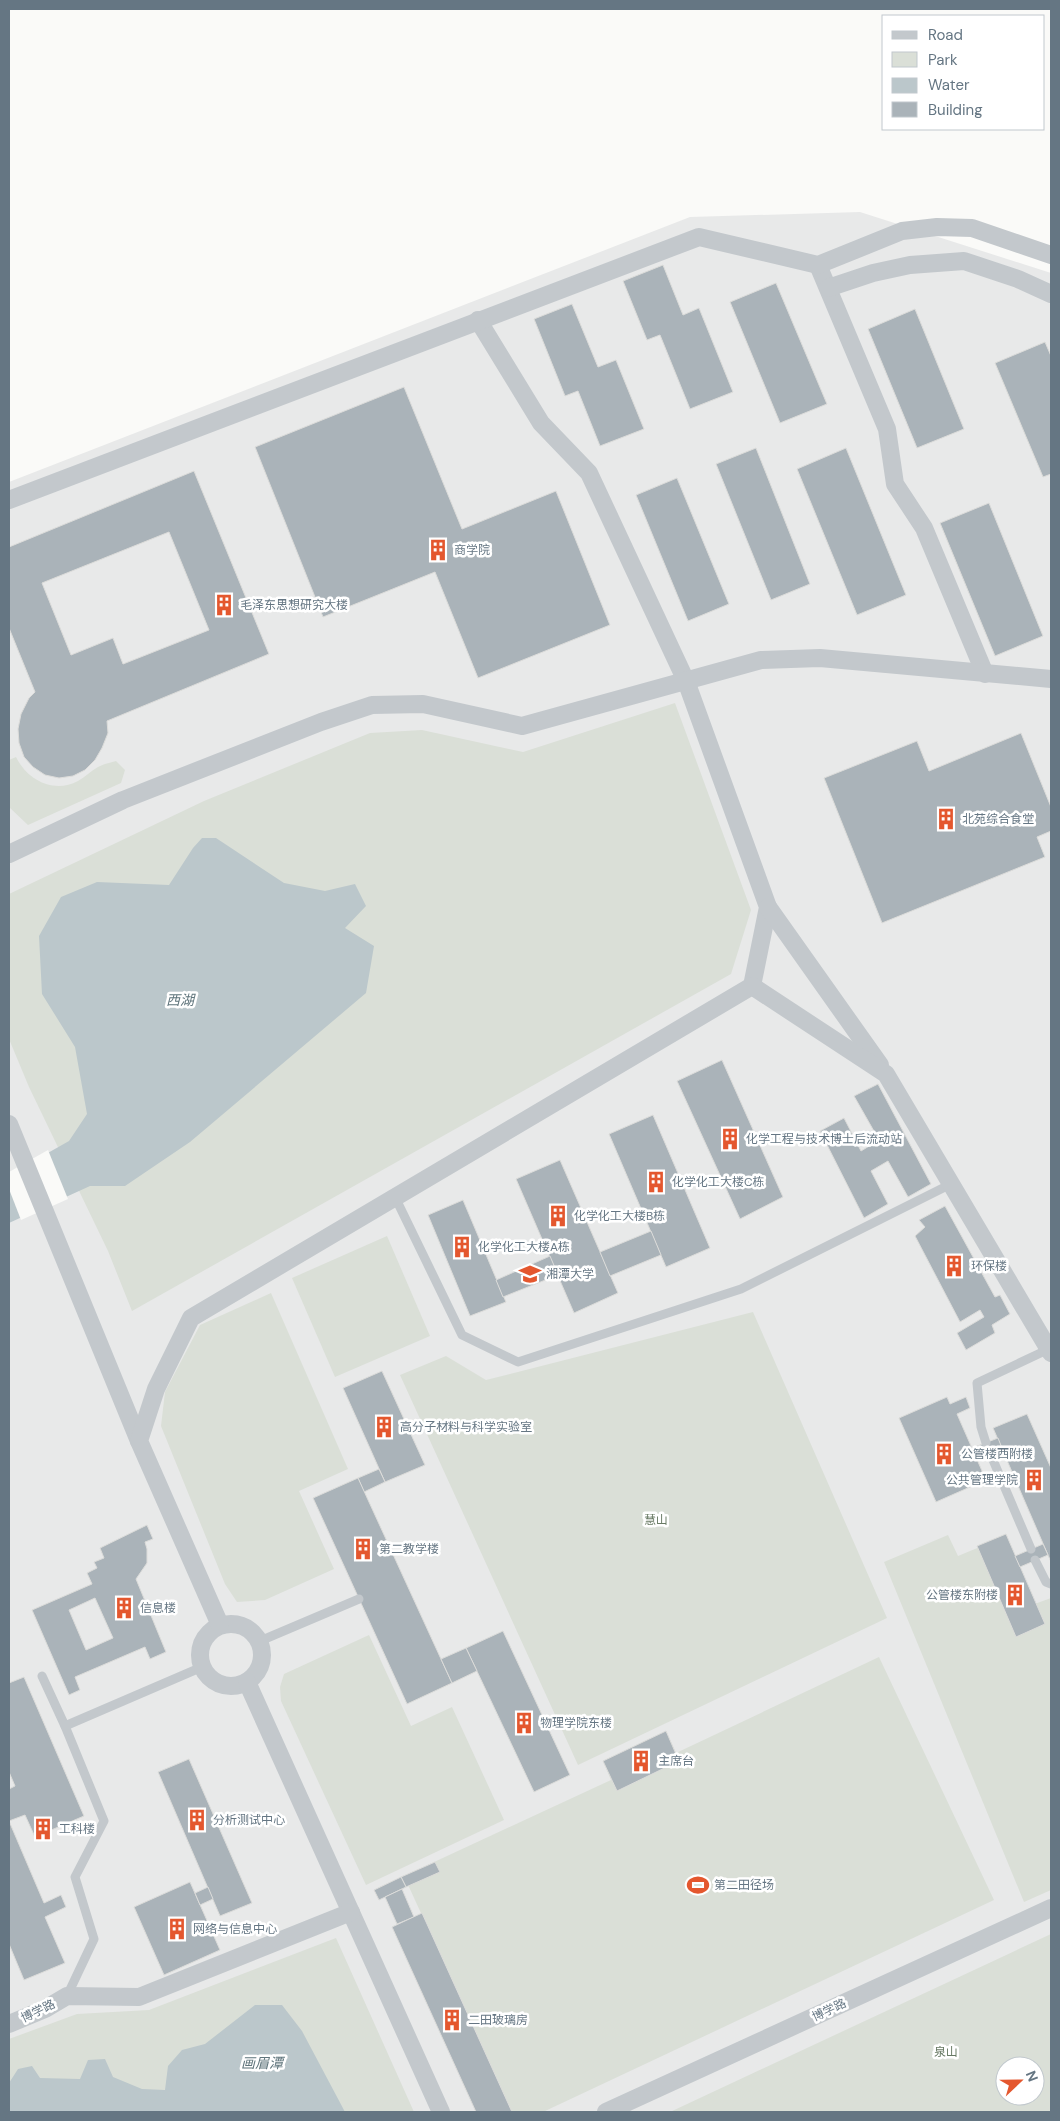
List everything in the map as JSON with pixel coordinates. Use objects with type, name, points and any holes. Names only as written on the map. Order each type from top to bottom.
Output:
[{"type":"street","points":[[9,500],[699,237],[818,265],[902,231],[937,227],[972,228],[1051,255]]},
{"type":"street","points":[[828,288],[873,273],[910,265],[964,261],[1018,279],[1051,294]]},
{"type":"street","points":[[818,265],[886,429],[895,484],[924,528],[985,674]]},
{"type":"street","points":[[478,320],[541,424],[590,473],[686,681],[768,907],[886,1074],[1050,1351]]},
{"type":"street","points":[[9,854],[123,800],[321,722],[372,705],[423,704],[522,726],[761,660],[820,658],[1051,679]]},
{"type":"street","points":[[139,1441],[156,1390],[191,1318],[752,986],[768,907]]},
{"type":"street","points":[[752,986],[886,1074]]},
{"type":"street","points":[[9,1124],[139,1441],[220,1625]]},
{"type":"street","points":[[229,1623],[246,1627],[260,1641],[262,1659],[260,1668],[247,1682],[237,1686],[226,1686],[216,1683],[202,1667],[200,1647],[211,1630],[220,1625],[229,1623]]},
{"type":"street","points":[[247,1682],[441,2112]]},
{"type":"street","name":"博学路","points":[[606,2112],[1051,1908]]},
{"type":"street","points":[[67,1996],[139,1997],[351,1912]]},
{"type":"street","name":"博学路","points":[[9,2024],[45,2010],[67,1996]]},
{"type":"lane","points":[[395,1197],[462,1335],[518,1362],[742,1289],[952,1184]]},
{"type":"lane","points":[[986,1443],[981,1427],[977,1383],[1050,1351]]},
{"type":"lane","points":[[990,1453],[1031,1550]]},
{"type":"lane","points":[[1035,1560],[1046,1582],[1051,1584]]},
{"type":"lane","points":[[260,1641],[359,1599]]},
{"type":"lane","points":[[65,1726],[202,1667]]},
{"type":"lane","points":[[42,1676],[104,1821],[75,1877],[94,1939],[67,1996]]},
{"type":"shaded area","name":"湘潭大学","points":[[860,212],[1051,273],[1051,2112],[9,2112],[9,482],[690,217]]},
{"type":"green space","points":[[675,703],[751,910],[731,974],[132,1311],[108,1251],[29,1087],[9,1039],[9,894],[204,801],[370,733],[422,730],[523,752]]},
{"type":"green space","points":[[16,757],[34,778],[51,785],[69,785],[100,766],[116,761],[125,770],[121,783],[28,825],[9,807],[9,760]]},
{"type":"green space","points":[[387,1236],[430,1336],[335,1377],[292,1278]]},
{"type":"green space","points":[[271,1293],[348,1469],[299,1491],[334,1569],[265,1600],[237,1602],[225,1584],[161,1426],[165,1392],[200,1325]]},
{"type":"green space","name":"慧山","points":[[753,1312],[887,1618],[578,1765],[400,1375],[446,1356],[486,1380]]},
{"type":"green space","points":[[948,1535],[958,1556],[987,1544],[1015,1611],[1051,1598],[1051,1890],[1024,1902],[884,1562]]},
{"type":"green space","points":[[369,1635],[411,1726],[452,1707],[504,1820],[366,1885],[281,1701],[280,1687],[284,1674]]},
{"type":"green space","name":"第二田径场","points":[[879,1657],[994,1900],[543,2112],[512,2112],[404,1876],[611,1780],[603,1761],[666,1731],[676,1753]]},
{"type":"green space","name":"泉山","points":[[1051,1934],[1051,2112],[670,2112]]},
{"type":"green space","points":[[336,1938],[414,2112],[9,2112],[9,2039],[77,2014],[149,2010]]},
{"type":"water","name":"西湖","points":[[202,838],[216,838],[284,883],[325,891],[355,884],[366,906],[345,928],[374,946],[366,993],[190,1142],[125,1186],[90,1186],[9,1223],[9,1175],[69,1141],[87,1114],[75,1047],[42,994],[39,936],[61,897],[97,882],[169,885],[193,848]]},
{"type":"water","name":"画眉潭","points":[[255,2005],[282,2005],[302,2031],[345,2112],[9,2112],[9,2083],[18,2069],[32,2066],[40,2078],[80,2079],[88,2060],[105,2059],[113,2077],[142,2089],[165,2090],[168,2066],[182,2050],[205,2044]]},
{"type":"pier","points":[[48,1150],[68,1199],[21,1220],[9,1189],[9,1172]]},
{"type":"building","points":[[663,265],[683,315],[699,308],[733,392],[690,409],[660,335],[647,340],[623,281]]},
{"type":"building","points":[[776,283],[827,404],[780,423],[730,302]]},
{"type":"building","points":[[572,304],[598,367],[616,360],[644,429],[600,446],[578,391],[565,396],[534,319]]},
{"type":"building","points":[[915,309],[964,429],[917,448],[868,329]]},
{"type":"building","points":[[1045,342],[1051,356],[1051,474],[1043,477],[995,363]]},
{"type":"building","name":"商学院","points":[[404,387],[462,529],[556,491],[610,625],[478,678],[435,572],[323,617],[255,447]]},
{"type":"building","points":[[756,448],[810,584],[771,600],[716,464]]},
{"type":"building","points":[[846,448],[906,595],[857,615],[797,469]]},
{"type":"building","name":"毛泽东思想研究大楼","points":[[194,471],[269,654],[107,721],[108,733],[102,748],[95,760],[85,770],[73,776],[59,778],[45,775],[33,767],[24,757],[19,743],[18,729],[21,714],[29,698],[35,692],[9,628],[9,547]],"holes":[[[169,532],[209,630],[123,664],[113,638],[71,655],[42,583]]]},
{"type":"building","points":[[677,478],[729,604],[688,621],[636,495]]},
{"type":"building","points":[[989,503],[1043,636],[995,656],[940,523]]},
{"type":"building","name":"北苑综合食堂","points":[[1021,733],[1051,807],[1051,831],[1037,837],[1045,857],[882,923],[824,778],[917,741],[929,771]]},
{"type":"building","name":"化学工程与技术博士后流动站","points":[[722,1060],[783,1197],[740,1219],[677,1081]]},
{"type":"building","points":[[878,1084],[931,1184],[908,1197],[888,1161],[871,1171],[888,1204],[864,1218],[820,1131],[844,1118],[861,1151],[879,1140],[854,1096]]},
{"type":"building","name":"化学化工大楼C栋","points":[[653,1115],[710,1248],[666,1267],[609,1134]]},
{"type":"building","name":"化学化工大楼B栋","points":[[560,1160],[618,1293],[574,1313],[516,1179]]},
{"type":"building","name":"化学化工大楼A栋","points":[[463,1200],[506,1302],[470,1316],[428,1215]]},
{"type":"building","name":"环保楼","points":[[945,1206],[995,1297],[1000,1295],[1010,1314],[992,1325],[995,1333],[966,1350],[957,1333],[984,1317],[980,1310],[960,1322],[915,1236],[925,1227],[919,1220]]},
{"type":"building","points":[[651,1231],[661,1255],[610,1276],[600,1252]]},
{"type":"building","points":[[550,1256],[558,1275],[503,1297],[496,1280]]},
{"type":"building","name":"高分子材料与科学实验室","points":[[382,1371],[425,1465],[385,1482],[343,1388]]},
{"type":"building","name":"公管楼西附楼","points":[[947,1397],[950,1404],[966,1397],[970,1408],[957,1414],[986,1480],[936,1502],[899,1418]]},
{"type":"building","name":"公共管理学院","points":[[1027,1414],[1051,1468],[1051,1562],[993,1428]]},
{"type":"building","points":[[998,1438],[1002,1448],[977,1459],[972,1448]]},
{"type":"building","points":[[379,1469],[385,1482],[364,1492],[358,1478]]},
{"type":"building","name":"第二教学楼","points":[[358,1478],[452,1683],[407,1704],[313,1498]]},
{"type":"building","name":"信息楼","points":[[147,1525],[153,1539],[145,1542],[147,1563],[136,1579],[166,1652],[150,1659],[145,1647],[75,1677],[80,1690],[69,1695],[32,1610],[92,1584],[87,1573],[97,1568],[94,1562],[104,1558],[100,1548]],"holes":[[[95,1598],[113,1638],[86,1650],[69,1610]]]},
{"type":"building","name":"公管楼东附楼","points":[[1006,1534],[1045,1624],[1016,1637],[977,1546]]},
{"type":"building","points":[[1043,1544],[1048,1555],[1020,1567],[1015,1556]]},
{"type":"building","name":"物理学院东楼","points":[[503,1631],[570,1775],[534,1792],[466,1648]]},
{"type":"building","points":[[466,1648],[477,1671],[452,1683],[441,1659]]},
{"type":"building","points":[[24,1677],[84,1816],[35,1837],[25,1815],[9,1821],[9,1789],[15,1786],[9,1772],[9,1683]]},
{"type":"building","name":"主席台","points":[[666,1731],[679,1761],[617,1791],[603,1761]]},
{"type":"building","name":"分析测试中心","points":[[189,1759],[252,1903],[220,1916],[158,1772]]},
{"type":"building","points":[[9,1821],[44,1903],[61,1895],[66,1907],[45,1917],[65,1963],[24,1980],[9,1944]]},
{"type":"building","points":[[435,1862],[440,1872],[406,1887],[401,1877]]},
{"type":"building","points":[[401,1877],[406,1887],[379,1900],[374,1890]]},
{"type":"building","name":"网络与信息中心","points":[[190,1882],[220,1950],[164,1975],[134,1907]]},
{"type":"building","points":[[208,1887],[213,1899],[200,1905],[195,1893]]},
{"type":"building","points":[[402,1889],[414,1917],[397,1924],[385,1897]]},
{"type":"building","name":"二田玻璃房","points":[[422,1913],[512,2112],[476,2112],[392,1927]]},
{"type":"place","name":"商学院","points":[[438,550]]},
{"type":"place","name":"毛泽东思想研究大楼","points":[[224,605]]},
{"type":"place","name":"北苑综合食堂","points":[[946,819]]},
{"type":"place","name":"化学工程与技术博士后流动站","points":[[730,1139]]},
{"type":"place","name":"化学化工大楼C栋","points":[[656,1182]]},
{"type":"place","name":"化学化工大楼B栋","points":[[558,1216]]},
{"type":"place","name":"化学化工大楼A栋","points":[[462,1247]]},
{"type":"place","name":"环保楼","points":[[954,1266]]},
{"type":"place","name":"湘潭大学","points":[[530,1274]]},
{"type":"place","name":"高分子材料与科学实验室","points":[[384,1427]]},
{"type":"place","name":"公管楼西附楼","points":[[944,1454]]},
{"type":"place","name":"公共管理学院","points":[[1034,1480]]},
{"type":"place","name":"第二教学楼","points":[[363,1549]]},
{"type":"place","name":"公管楼东附楼","points":[[1015,1595]]},
{"type":"place","name":"信息楼","points":[[124,1608]]},
{"type":"place","name":"物理学院东楼","points":[[524,1723]]},
{"type":"place","name":"主席台","points":[[641,1761]]},
{"type":"place","name":"分析测试中心","points":[[197,1820]]},
{"type":"place","name":"工科楼","points":[[43,1829]]},
{"type":"place","name":"第二田径场","points":[[698,1885]]},
{"type":"place","name":"网络与信息中心","points":[[177,1929]]},
{"type":"place","name":"二田玻璃房","points":[[452,2020]]}]
